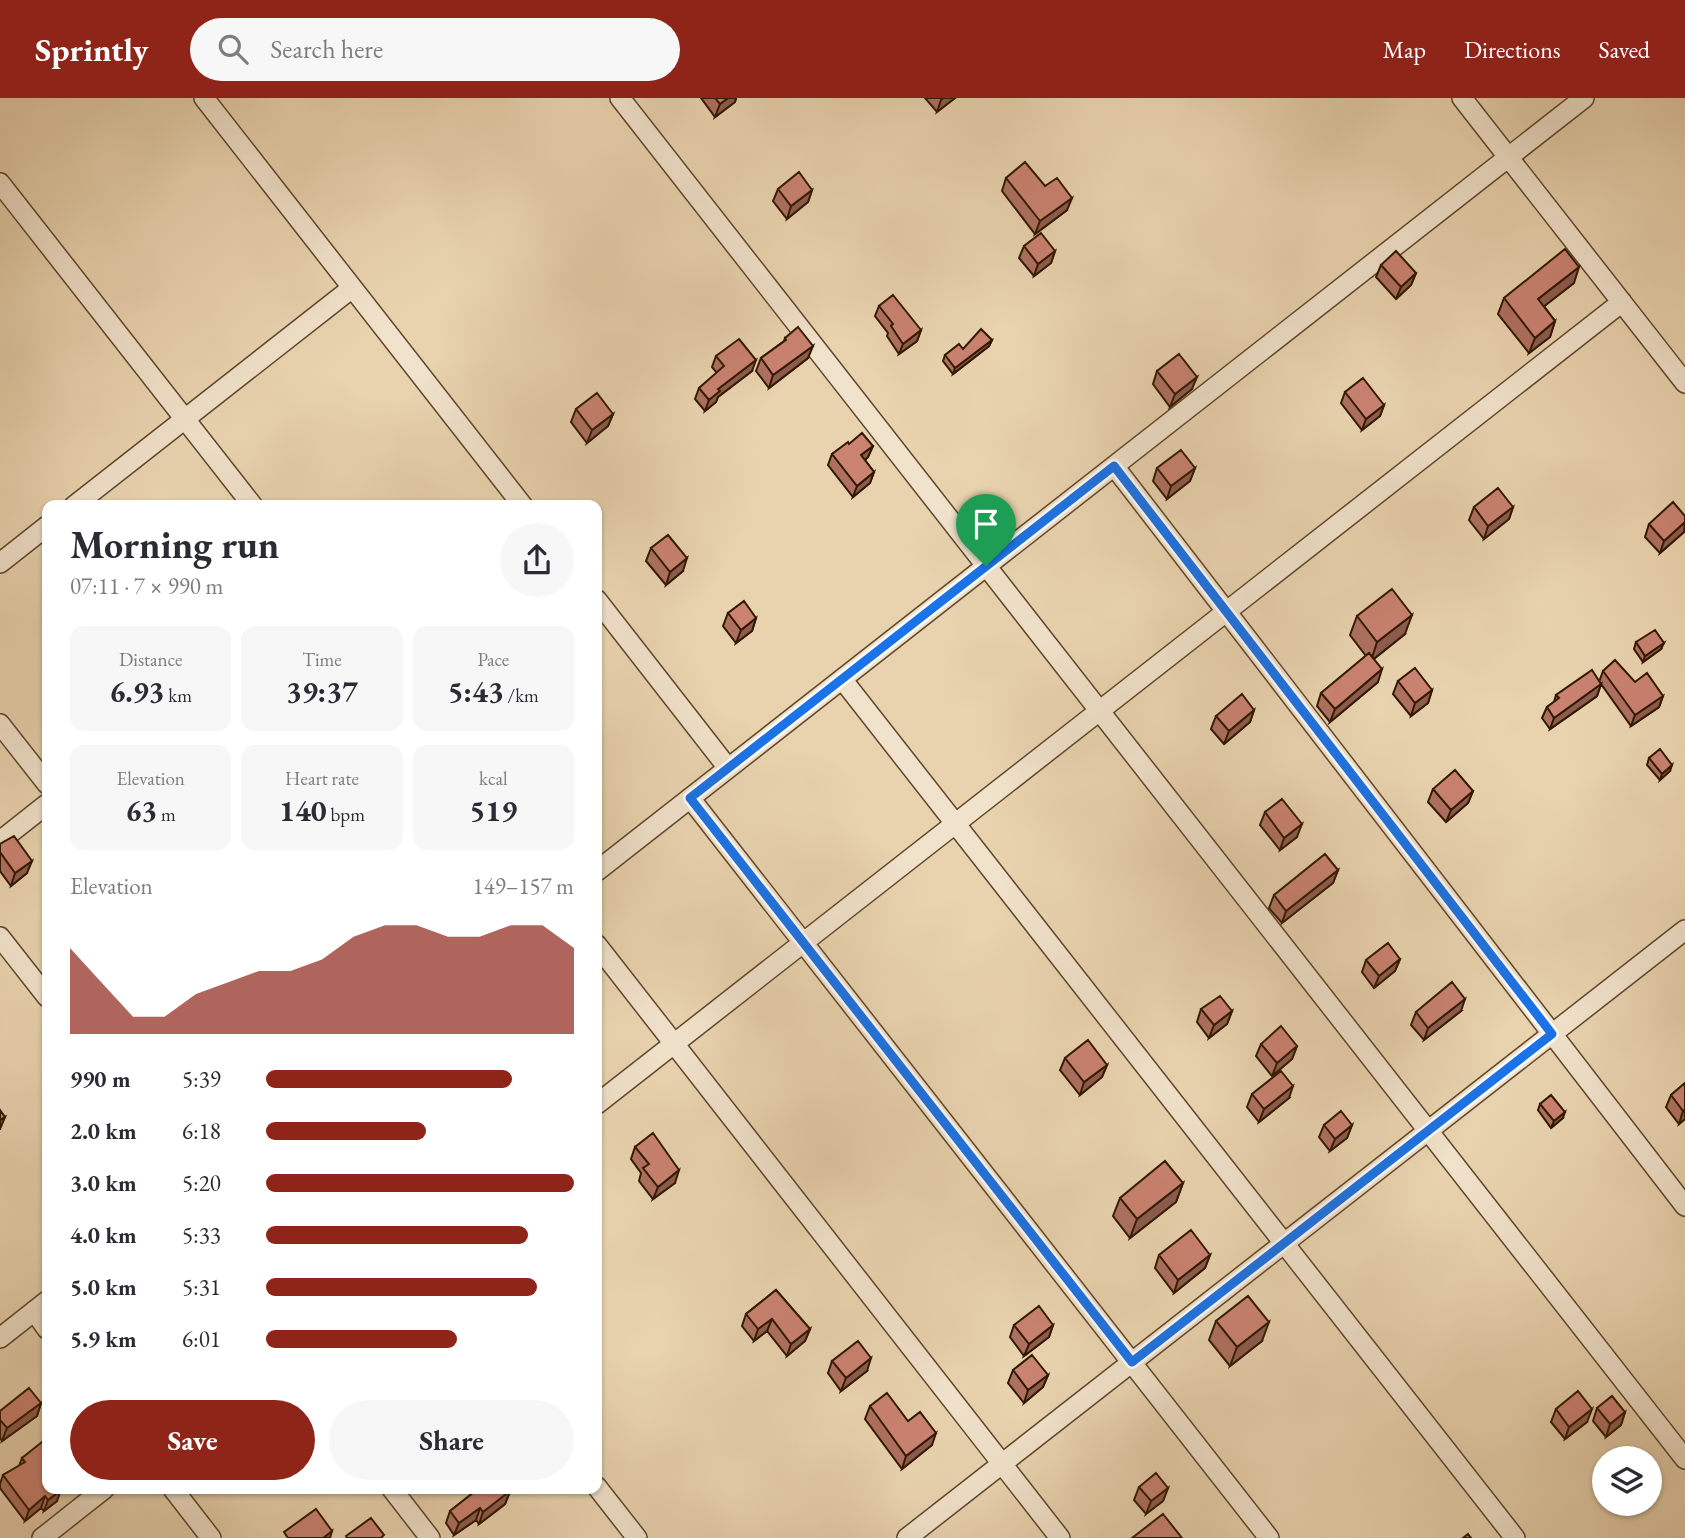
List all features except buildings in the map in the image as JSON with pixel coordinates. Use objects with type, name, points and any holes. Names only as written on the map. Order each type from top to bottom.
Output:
[{"type":"street","points":[[204,98],[518,500]]},
{"type":"street","points":[[620,98],[1685,1459]]},
{"type":"street","points":[[1462,98],[1685,383]]},
{"type":"street","points":[[602,867],[1584,98]]},
{"type":"street","points":[[0,183],[248,500]]},
{"type":"street","points":[[82,500],[352,288]]},
{"type":"street","points":[[602,1100],[1622,302]]},
{"type":"street","points":[[1114,466],[1685,1206]]},
{"type":"street","points":[[0,563],[42,530]]},
{"type":"street","points":[[602,606],[728,768]]},
{"type":"street","points":[[842,679],[1514,1538]]},
{"type":"street","points":[[0,724],[42,778]]},
{"type":"street","points":[[690,798],[1269,1538]]},
{"type":"street","points":[[0,841],[42,808]]},
{"type":"street","points":[[907,1538],[1684,931]]},
{"type":"street","points":[[0,937],[42,991]]},
{"type":"street","points":[[602,951],[1060,1538]]},
{"type":"street","points":[[0,1338],[41,1306]]},
{"type":"street","points":[[602,1493],[637,1538]]},
{"type":"street","points":[[42,1538],[98,1494]]},
{"type":"street","points":[[177,1494],[211,1538]]},
{"type":"street","points":[[396,1494],[430,1538]]},
{"type":"route","points":[[1114,466],[1552,1034],[1132,1362],[690,798],[986,566],[1114,466]]}]
